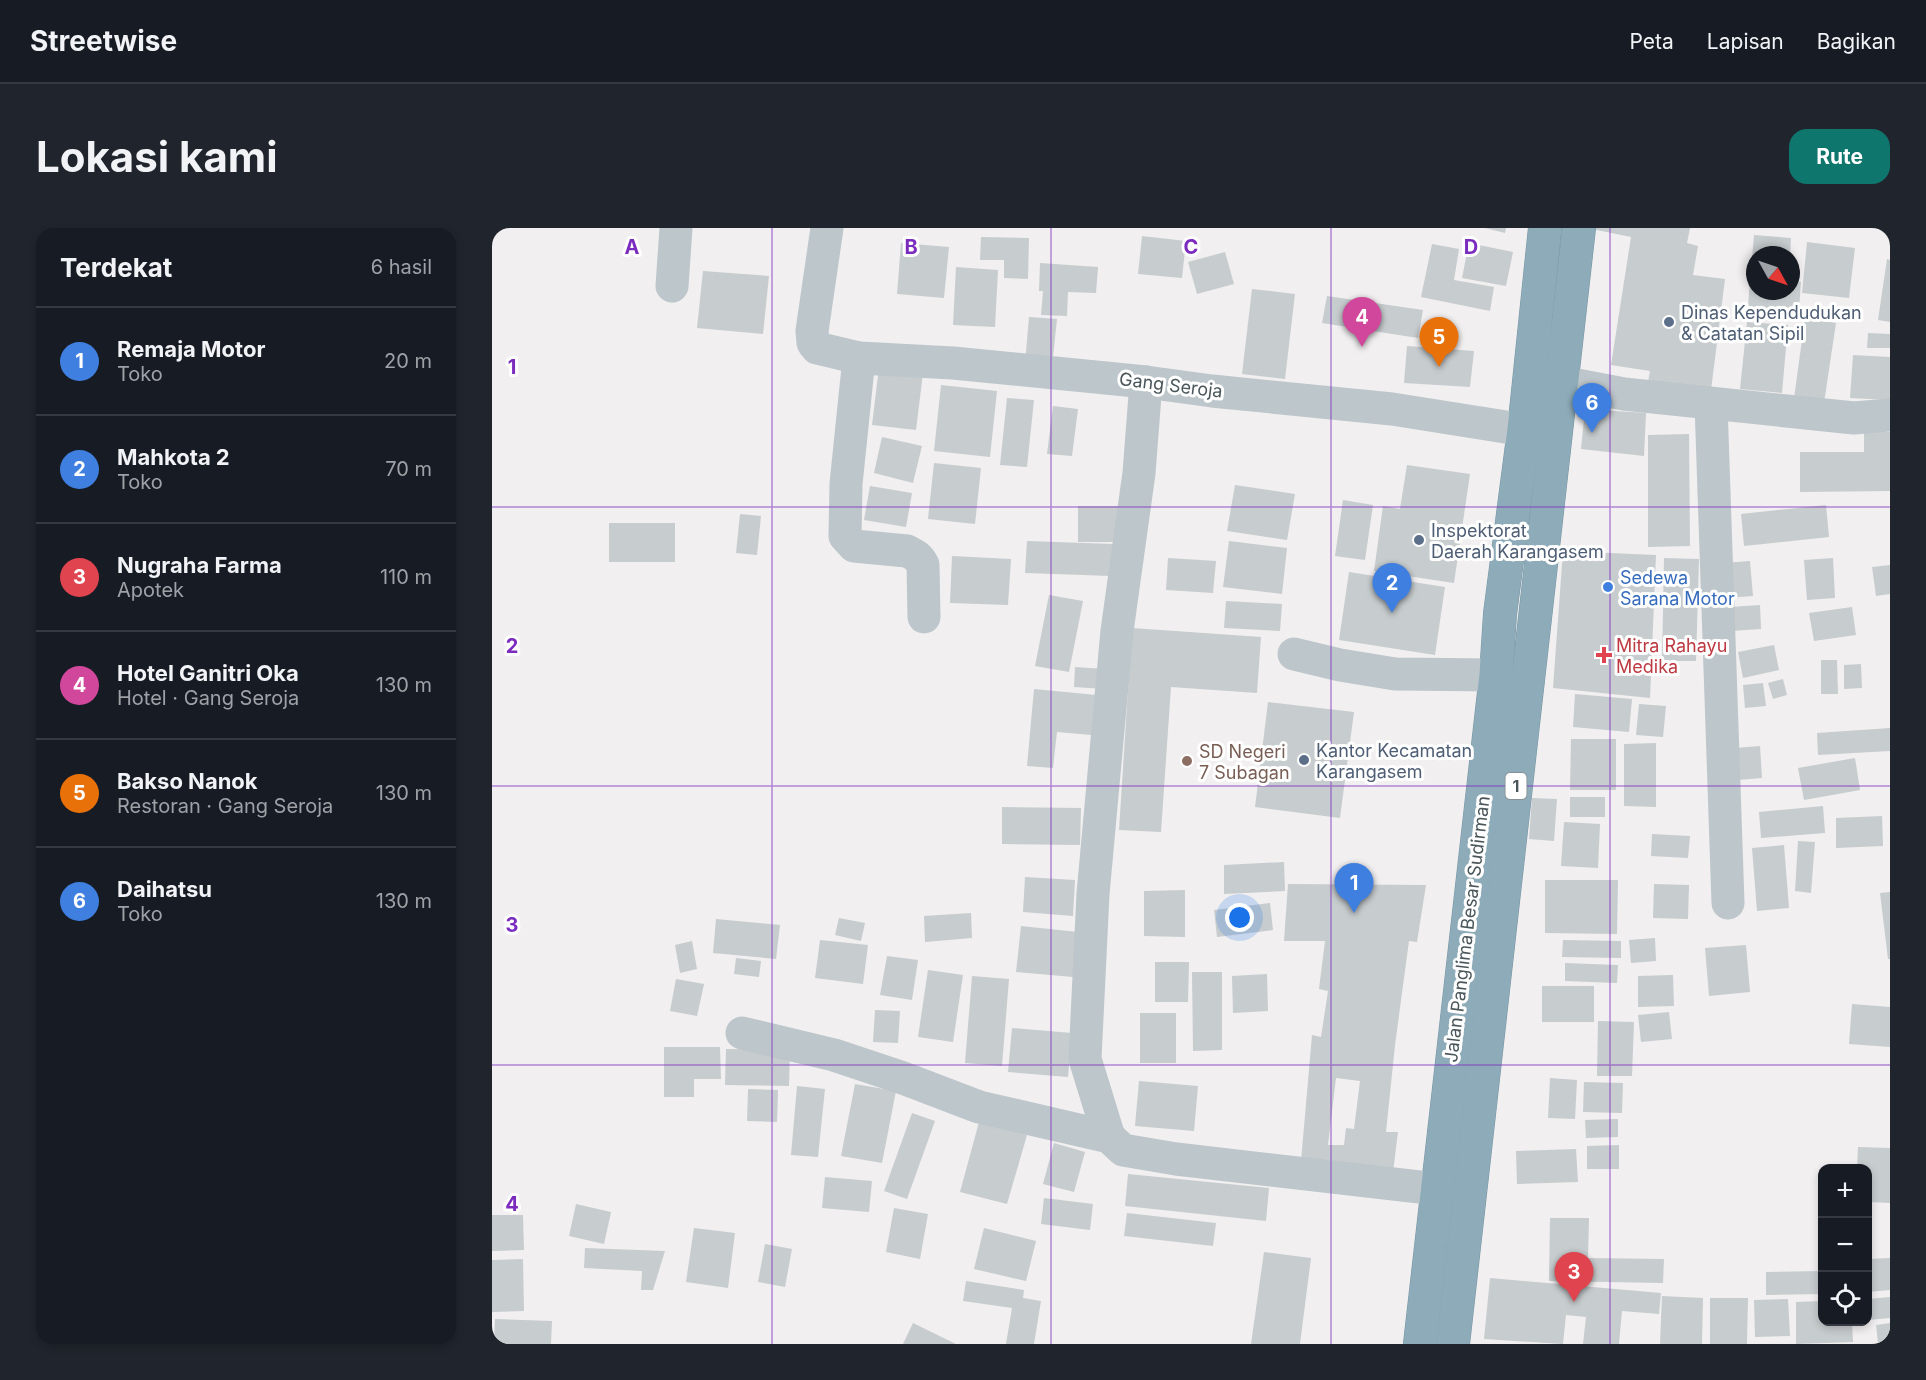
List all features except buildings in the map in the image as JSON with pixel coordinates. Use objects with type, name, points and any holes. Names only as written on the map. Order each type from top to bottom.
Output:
[{"type":"highway","name":"Jalan Panglima Besar Sudirman","points":[[1420,1344],[1545,228]]},
{"type":"highway","name":"Jalan Panglima Besar Sudirman","points":[[1453,1344],[1579,228]]},
{"type":"highway","points":[[1500,614],[1535,617]]},
{"type":"street","points":[[672,285],[676,228]]},
{"type":"street","name":"Gang Seroja","points":[[827,228],[812,331],[813,343],[817,348],[859,358],[953,363],[1392,408],[1524,430]]},
{"type":"street","points":[[859,358],[846,484],[845,536],[854,546],[907,551],[920,560],[923,565],[924,617]]},
{"type":"street","points":[[1109,1137],[1085,1059],[1092,918],[1117,631],[1137,483],[1146,382]]},
{"type":"street","points":[[1561,382],[1624,394],[1711,404],[1854,418],[1890,415]]},
{"type":"street","points":[[1711,404],[1728,903]]},
{"type":"street","points":[[1294,654],[1395,674],[1496,675]]},
{"type":"street","points":[[741,1033],[834,1055],[979,1107],[1109,1137],[1123,1150],[1176,1159],[1437,1190]]},
{"type":"place","name":"Dinas Kependudukan & Catatan Sipil","points":[[1669,322]]},
{"type":"place","name":"Hotel Ganitri Oka","points":[[1362,347]]},
{"type":"place","name":"Bakso Nanok","points":[[1439,367]]},
{"type":"place","name":"Daihatsu","points":[[1592,433]]},
{"type":"place","name":"Inspektorat Daerah Karangasem","points":[[1419,540]]},
{"type":"place","name":"Sedewa Sarana Motor","points":[[1608,587]]},
{"type":"place","name":"Mahkota 2","points":[[1392,613]]},
{"type":"place","name":"Mitra Rahayu Medika","points":[[1604,655]]},
{"type":"place","name":"Kantor Kecamatan Karangasem","points":[[1304,760]]},
{"type":"place","name":"SD Negeri 7 Subagan","points":[[1187,761]]},
{"type":"place","name":"Remaja Motor","points":[[1354,913]]},
{"type":"place","name":"Nugraha Farma","points":[[1574,1302]]}]
